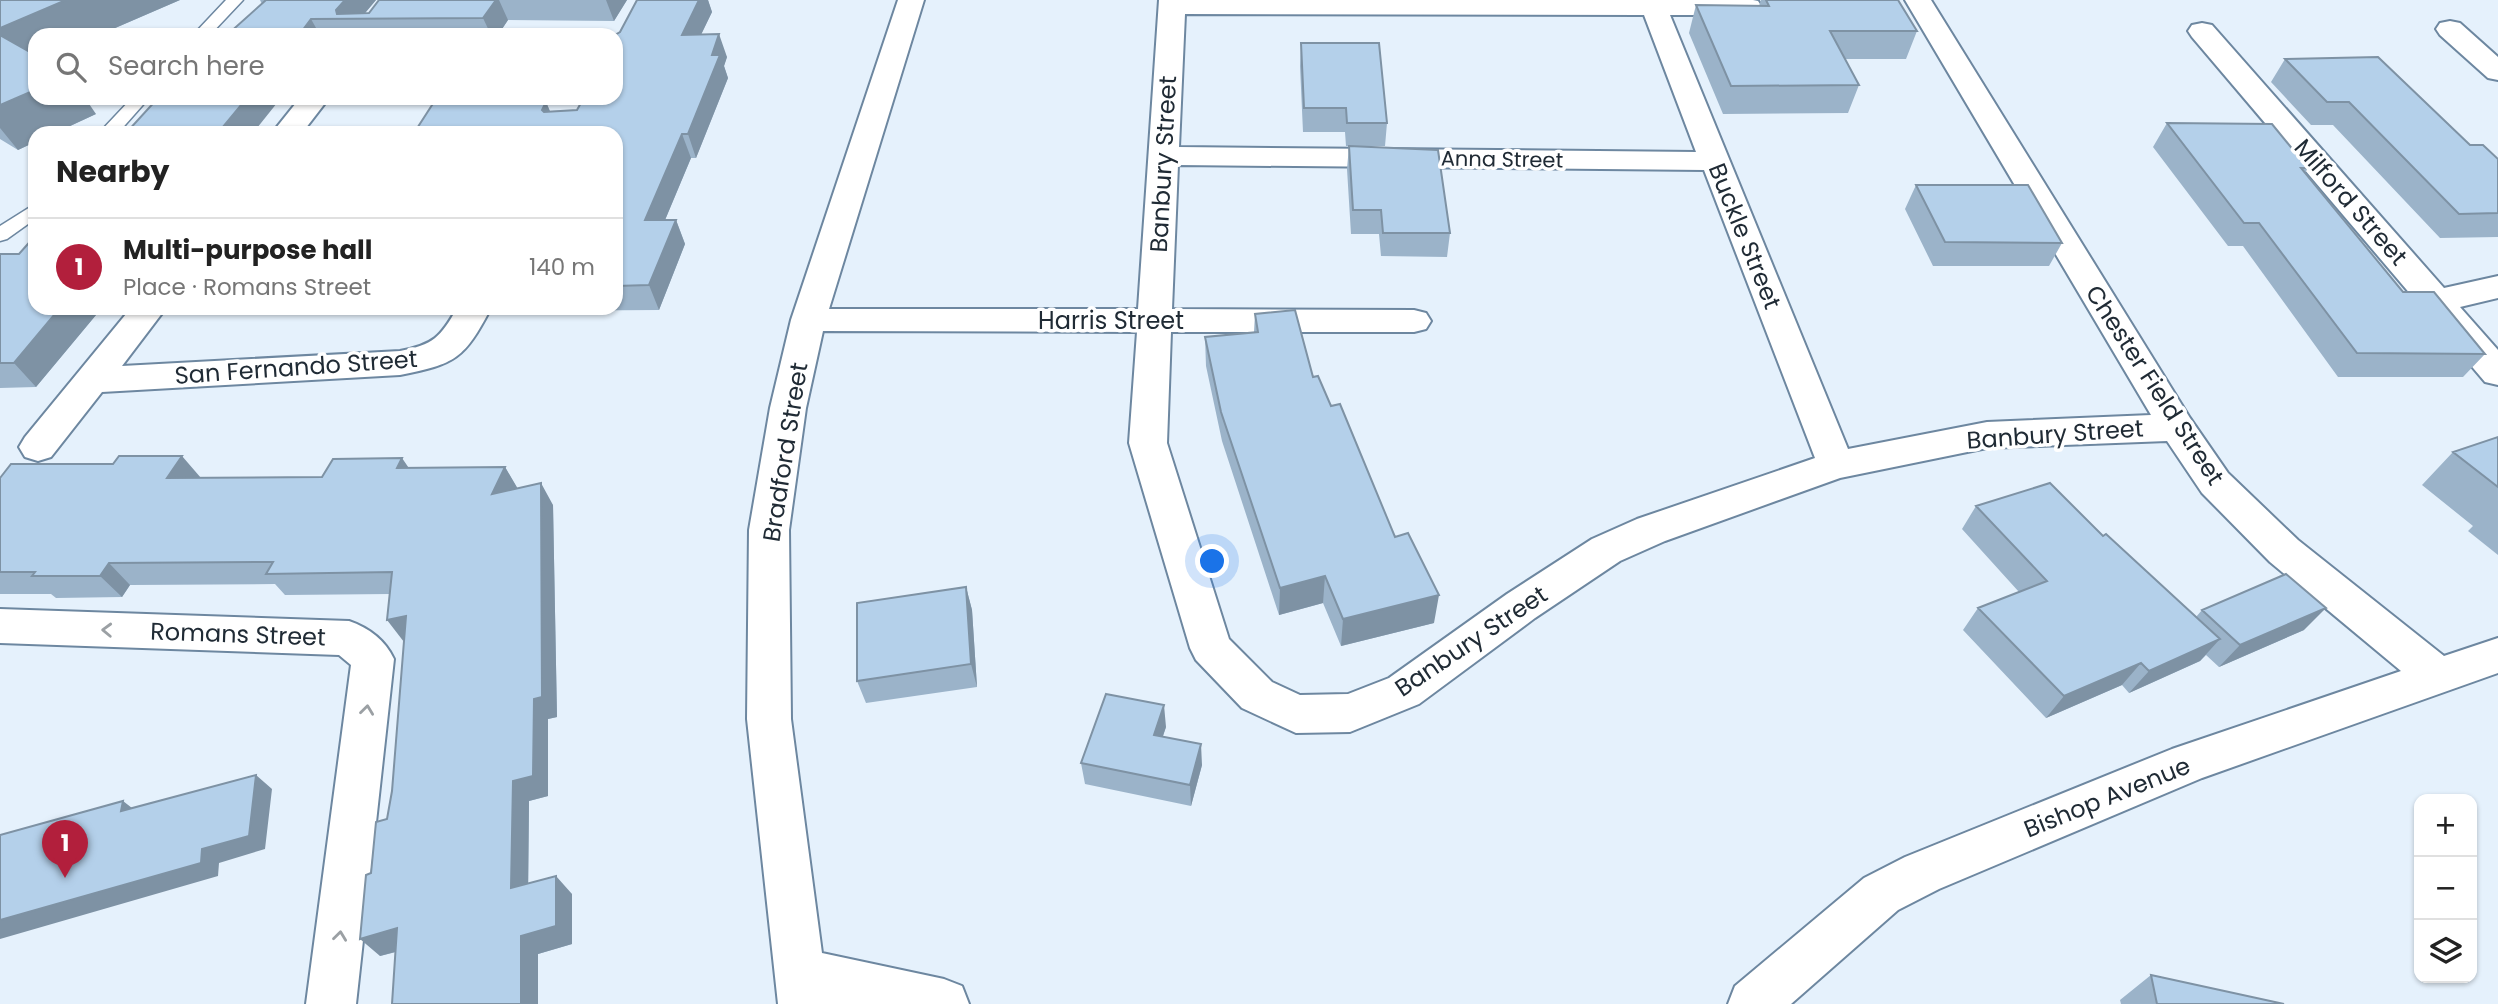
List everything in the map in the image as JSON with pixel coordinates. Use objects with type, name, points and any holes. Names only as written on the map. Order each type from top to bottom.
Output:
[{"type":"street","name":"Bradford Street","points":[[801,988],[769,719],[769,530],[788,408],[808,320],[911,0]]},
{"type":"street","points":[[1171,3],[1775,7]]},
{"type":"street","name":"Banbury Street","points":[[1171,3],[1148,443],[1211,648],[1257,695],[1296,714],[1350,713],[1404,691],[1521,606],[1606,550],[1651,530],[1836,465],[1987,435],[2177,427]]},
{"type":"street","name":"Chester Field Street","points":[[1912,5],[2177,427],[2215,483],[2284,551],[2438,676]]},
{"type":"street","name":"Buckle Street","points":[[1654,7],[1836,465]]},
{"type":"street","points":[[2450,29],[2498,72]]},
{"type":"street","name":"Milford Street","points":[[2202,31],[2498,373]]},
{"type":"street","points":[[293,126],[309,105]]},
{"type":"street","name":"Anna Street","points":[[1163,156],[1716,161]]},
{"type":"street","points":[[2437,301],[2498,287]]},
{"type":"street","points":[[38,447],[144,315]]},
{"type":"street","name":"San Fernando Street","points":[[93,380],[400,362],[433,357],[455,343],[470,315]]},
{"type":"street","name":"Harris Street","points":[[808,320],[1414,321]]},
{"type":"street","name":"Romans Street","points":[[0,626],[349,638],[373,659],[331,1004]]},
{"type":"street","name":"Bishop Avenue","points":[[1753,1004],[1881,894],[1922,873],[2188,763],[2498,655]]},
{"type":"street","points":[[801,988],[944,1004]]},
{"type":"lane","points":[[208,28],[234,0]]},
{"type":"lane","points":[[115,126],[134,105]]},
{"type":"lane","points":[[0,236],[28,215]]},
{"type":"building","points":[[0,0],[66,0],[0,28]]},
{"type":"building","points":[[266,0],[345,0],[336,10],[337,14],[369,13],[379,0],[496,0],[483,18],[311,19],[304,28],[235,28]]},
{"type":"building","points":[[637,0],[699,0],[682,35],[719,34],[712,55],[720,55],[688,134],[682,134],[645,220],[676,220],[649,285],[623,286],[623,126],[419,126],[432,105],[544,105],[542,110],[544,112],[577,110],[580,105],[623,105],[622,28]]},
{"type":"building","points":[[1766,0],[1898,0],[1917,31],[1830,31],[1859,85],[1731,86],[1696,5],[1769,6]]},
{"type":"building","points":[[0,35],[28,51],[28,93],[0,105]]},
{"type":"building","points":[[1301,43],[1379,43],[1387,123],[1347,123],[1346,108],[1304,108]]},
{"type":"building","points":[[2378,57],[2470,145],[2483,145],[2498,159],[2498,213],[2459,214],[2349,102],[2327,102],[2285,59]]},
{"type":"building","points":[[152,105],[241,105],[224,126],[132,126]]},
{"type":"building","points":[[2167,123],[2272,124],[2308,168],[2301,168],[2403,292],[2434,292],[2485,354],[2357,353],[2259,223],[2244,223]]},
{"type":"building","points":[[1349,146],[1438,150],[1450,233],[1383,233],[1381,210],[1353,210]]},
{"type":"building","points":[[1916,185],[2028,185],[2062,243],[1945,242]]},
{"type":"building","points":[[28,244],[28,315],[54,315],[14,363],[0,363],[0,254],[19,254]]},
{"type":"building","points":[[1295,310],[1313,377],[1318,376],[1331,406],[1340,404],[1395,537],[1408,533],[1439,595],[1343,619],[1325,576],[1280,588],[1221,412],[1205,337],[1258,332],[1255,314]]},
{"type":"building","points":[[2498,437],[2498,487],[2453,452]]},
{"type":"building","points":[[119,456],[182,456],[167,478],[322,477],[333,459],[402,458],[397,468],[505,467],[492,494],[541,483],[542,697],[534,699],[533,776],[513,781],[511,888],[556,876],[556,926],[521,936],[521,1004],[392,1004],[397,928],[360,939],[366,875],[371,873],[376,822],[387,819],[392,791],[406,616],[387,620],[392,572],[266,574],[273,562],[109,563],[100,576],[32,576],[35,572],[0,572],[0,478],[11,464],[113,464]]},
{"type":"building","points":[[2050,483],[2103,536],[2106,534],[2220,639],[2149,671],[2141,663],[2064,696],[1978,608],[2047,581],[1976,506]]},
{"type":"building","points":[[2286,574],[2326,608],[2240,645],[2202,610]]},
{"type":"building","points":[[966,587],[971,664],[857,681],[857,603]]},
{"type":"building","points":[[1106,694],[1164,705],[1154,735],[1201,744],[1190,785],[1081,763]]},
{"type":"building","points":[[256,775],[249,836],[202,849],[201,863],[0,920],[0,835],[123,801],[121,811]]},
{"type":"building","points":[[2151,975],[2284,1004],[2157,1004]]},
{"type":"place","name":"Multi-purpose hall","points":[[65,878]]}]
